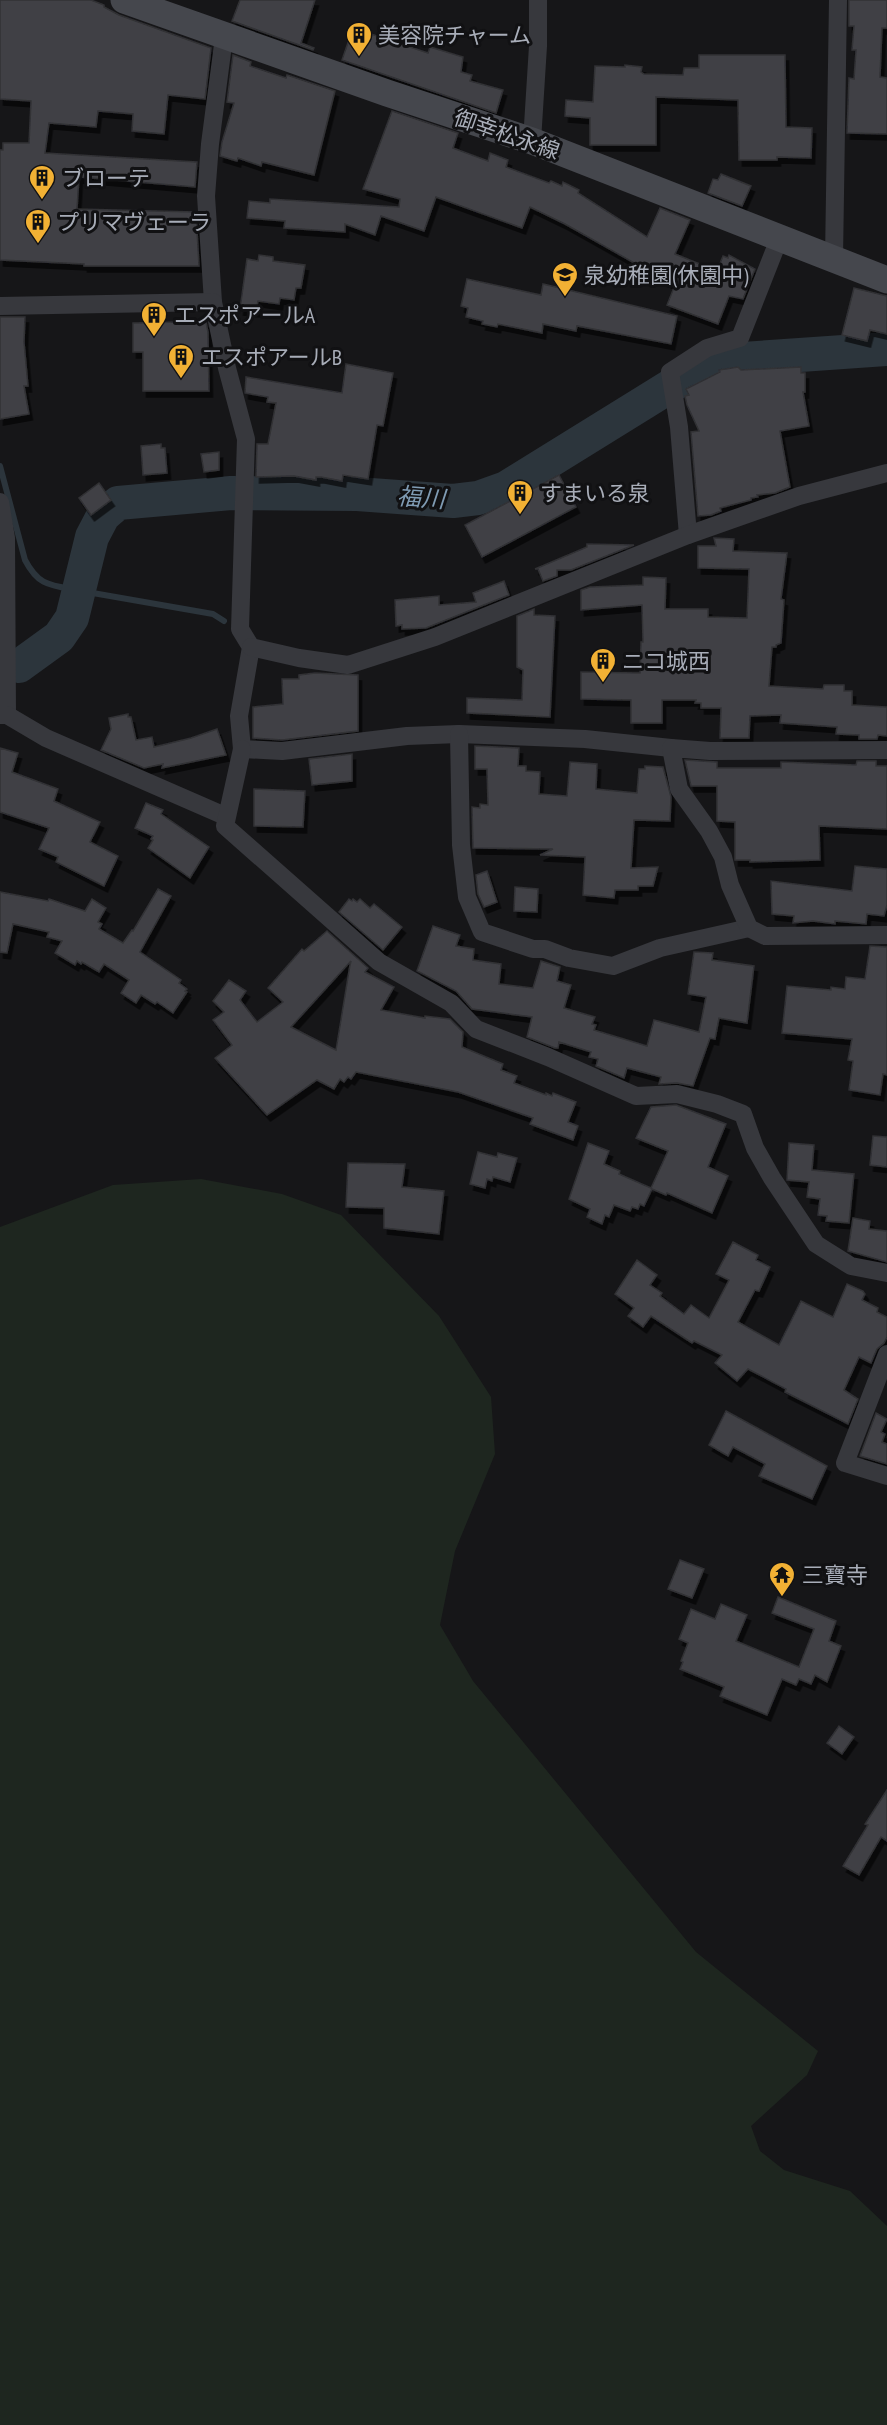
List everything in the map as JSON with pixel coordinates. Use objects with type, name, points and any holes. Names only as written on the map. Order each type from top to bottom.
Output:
[{"type":"main road","name":"御幸松永線","points":[[123,0],[224,37],[532,141],[887,280]]},
{"type":"street","points":[[532,141],[538,46],[538,0]]},
{"type":"street","points":[[834,258],[838,0]]},
{"type":"street","points":[[224,37],[210,144],[206,196],[213,302],[227,368],[246,439],[240,629],[251,647],[239,716],[242,749],[225,816],[225,826],[379,962],[451,1003],[476,1029],[548,1057],[636,1096],[677,1094],[717,1104],[743,1114],[755,1148],[816,1244],[851,1266],[887,1273]]},
{"type":"street","points":[[688,535],[679,426],[670,372],[707,348],[740,338],[779,239]]},
{"type":"street","points":[[0,306],[213,302]]},
{"type":"street","points":[[251,647],[299,658],[348,665],[435,637],[688,535],[799,496],[887,473]]},
{"type":"street","points":[[0,502],[3,538],[3,715],[46,738],[225,816]]},
{"type":"street","points":[[242,749],[282,752],[407,736],[459,734],[585,740],[710,751],[887,750]]},
{"type":"street","points":[[459,734],[461,845],[467,897],[482,932],[533,949],[545,949],[569,958],[613,966],[660,948],[749,928],[765,936],[887,935]]},
{"type":"street","points":[[671,748],[680,789],[709,831],[723,857],[730,885],[749,928]]},
{"type":"street","points":[[887,1354],[845,1463],[887,1476]]},
{"type":"shaded area","points":[[201,1179],[282,1194],[341,1215],[439,1316],[491,1397],[495,1454],[455,1551],[440,1625],[473,1681],[696,1952],[818,2051],[807,2075],[751,2126],[760,2151],[784,2170],[850,2191],[887,2226],[887,2425],[0,2425],[0,1227],[113,1185]]},
{"type":"building","points":[[0,0],[91,0],[119,15],[211,48],[205,99],[168,95],[164,134],[132,131],[133,114],[98,111],[96,127],[49,123],[45,153],[197,162],[195,187],[79,177],[77,209],[196,212],[199,266],[84,266],[84,264],[0,260],[0,150],[3,150],[3,143],[29,143],[31,101],[0,99]]},
{"type":"building","points":[[240,0],[315,0],[301,43],[314,48],[313,50],[232,21]]},
{"type":"building","points":[[849,0],[887,0],[887,28],[882,28],[880,77],[887,78],[887,134],[847,133],[849,78],[854,79],[856,50],[852,50],[854,26],[849,26]]},
{"type":"building","points":[[353,28],[428,53],[430,47],[463,57],[461,72],[472,75],[470,81],[503,90],[496,113],[342,60]]},
{"type":"building","points":[[233,55],[251,62],[250,66],[286,78],[287,75],[335,91],[314,175],[262,162],[261,166],[238,158],[237,161],[220,156],[234,103],[227,102]]},
{"type":"building","points":[[699,55],[785,55],[786,127],[812,128],[811,158],[777,157],[777,160],[739,160],[738,100],[656,97],[656,145],[590,145],[590,118],[565,116],[566,100],[593,102],[595,66],[625,67],[625,65],[642,67],[641,72],[644,74],[683,75],[684,68],[699,68]]},
{"type":"building","points":[[392,111],[458,133],[453,148],[488,161],[490,153],[508,160],[506,167],[549,183],[551,181],[562,186],[563,182],[579,190],[578,193],[647,237],[660,208],[690,220],[675,254],[717,271],[723,256],[728,258],[729,255],[755,269],[743,299],[729,296],[718,324],[667,305],[675,285],[636,268],[636,264],[530,207],[522,228],[436,197],[424,231],[381,216],[375,235],[345,224],[345,232],[284,228],[285,221],[247,218],[249,201],[270,203],[270,199],[399,207],[400,199],[363,189]]},
{"type":"building","points":[[721,174],[751,186],[742,206],[708,193],[713,179],[718,180]]},
{"type":"building","points":[[259,255],[273,257],[273,261],[305,265],[301,288],[296,288],[294,300],[280,298],[279,304],[258,301],[256,311],[240,309],[247,259],[258,261]]},
{"type":"building","points":[[467,279],[541,295],[543,284],[677,316],[671,344],[577,326],[576,331],[543,324],[542,333],[498,324],[497,327],[482,324],[483,321],[466,317],[468,308],[461,306]]},
{"type":"building","points":[[854,288],[887,296],[887,334],[870,330],[867,341],[842,335]]},
{"type":"building","points":[[0,317],[25,317],[24,342],[28,386],[24,386],[29,414],[0,419]]},
{"type":"building","points":[[206,322],[209,391],[143,391],[143,352],[133,352],[133,323]]},
{"type":"building","points":[[346,364],[393,373],[383,426],[377,425],[368,479],[343,475],[342,481],[321,477],[316,477],[316,480],[294,476],[256,477],[257,444],[268,444],[276,403],[267,402],[268,397],[245,393],[246,377],[342,393]]},
{"type":"building","points":[[738,367],[741,370],[801,367],[801,373],[805,373],[805,392],[803,392],[809,426],[780,431],[790,487],[775,493],[757,495],[758,497],[751,498],[751,500],[720,508],[721,511],[711,515],[698,516],[691,432],[699,431],[687,405],[685,396],[689,395],[686,389],[720,372],[719,370]]},
{"type":"building","points":[[161,444],[161,448],[165,448],[167,473],[143,475],[141,446]]},
{"type":"building","points":[[219,452],[219,470],[204,472],[201,454]]},
{"type":"building","name":"すまいる泉","points":[[559,475],[576,507],[482,557],[465,525]]},
{"type":"building","points":[[99,483],[111,500],[91,515],[79,498]]},
{"type":"building","points":[[714,538],[734,539],[733,551],[787,553],[781,599],[784,600],[781,643],[772,647],[769,686],[823,689],[824,685],[844,685],[844,691],[852,691],[852,705],[887,707],[887,736],[878,735],[877,739],[859,739],[859,735],[836,734],[837,727],[780,723],[781,715],[750,716],[749,738],[720,738],[721,708],[701,708],[701,703],[695,703],[696,700],[662,700],[662,723],[631,723],[631,700],[581,699],[581,672],[640,673],[641,642],[643,642],[642,605],[581,610],[581,590],[590,587],[643,585],[643,577],[666,578],[665,609],[708,609],[708,617],[747,618],[749,569],[698,568],[698,546],[716,546]]},
{"type":"building","points":[[587,544],[634,545],[571,570],[557,570],[557,576],[543,581],[538,569],[535,569],[587,547]]},
{"type":"building","points":[[504,581],[509,595],[426,628],[402,629],[402,625],[396,626],[395,600],[439,596],[439,605],[476,602],[473,593]]},
{"type":"building","points":[[534,609],[534,615],[555,616],[550,717],[467,713],[467,698],[522,700],[523,670],[517,667],[517,616]]},
{"type":"building","points":[[315,673],[358,675],[358,731],[282,740],[253,738],[253,707],[283,704],[282,679],[299,679],[299,675]]},
{"type":"building","points":[[128,714],[128,717],[131,717],[136,740],[152,737],[154,747],[217,729],[226,755],[162,768],[163,764],[144,768],[101,750],[111,729],[109,718]]},
{"type":"building","points":[[475,746],[519,748],[518,766],[526,766],[526,771],[540,772],[539,794],[567,796],[570,762],[597,764],[596,789],[637,793],[639,769],[645,769],[645,766],[663,767],[671,797],[670,821],[634,820],[631,868],[658,867],[653,886],[638,886],[638,890],[615,890],[614,898],[583,895],[585,857],[540,855],[553,849],[473,848],[472,807],[480,808],[480,804],[488,805],[487,769],[475,769]]},
{"type":"building","points":[[0,748],[18,753],[12,772],[58,789],[54,801],[100,822],[90,842],[118,856],[104,886],[56,862],[58,857],[39,849],[49,828],[0,812]]},
{"type":"building","points":[[352,754],[352,781],[312,785],[309,759]]},
{"type":"building","points":[[685,760],[717,762],[717,768],[781,768],[781,762],[856,765],[857,761],[876,761],[876,766],[887,766],[887,829],[819,826],[820,860],[750,862],[750,860],[735,860],[735,822],[717,821],[717,786],[691,786]]},
{"type":"building","points":[[254,789],[305,791],[303,827],[254,826]]},
{"type":"building","points":[[146,803],[163,810],[161,814],[209,847],[190,878],[148,848],[153,836],[135,828]]},
{"type":"building","points":[[855,866],[887,869],[887,905],[884,916],[867,914],[866,924],[835,921],[835,924],[813,921],[793,923],[794,916],[772,914],[771,881],[852,891]]},
{"type":"building","points":[[487,871],[497,902],[484,907],[478,894],[476,875]]},
{"type":"building","points":[[515,887],[538,889],[537,912],[514,911]]},
{"type":"building","points":[[158,889],[171,896],[140,952],[181,980],[179,983],[187,989],[173,1013],[141,995],[136,1003],[121,993],[129,980],[104,964],[99,972],[82,962],[81,964],[77,961],[75,965],[55,953],[62,941],[47,937],[49,932],[13,924],[7,953],[0,952],[0,892],[48,901],[49,899],[85,911],[92,899],[106,908],[98,922],[102,924],[99,929],[123,943],[133,931]]},
{"type":"building","points":[[349,899],[357,902],[360,899],[370,908],[374,904],[402,927],[383,950],[339,912]]},
{"type":"building","points":[[433,926],[460,935],[456,946],[474,949],[473,960],[501,964],[499,984],[533,988],[541,961],[560,967],[557,981],[571,985],[564,1008],[595,1017],[592,1024],[596,1025],[594,1030],[647,1046],[654,1020],[699,1032],[706,997],[688,994],[694,952],[713,953],[712,960],[754,966],[747,1023],[719,1018],[715,1039],[710,1038],[693,1086],[677,1083],[659,1084],[661,1077],[627,1068],[624,1078],[596,1066],[598,1059],[589,1057],[591,1052],[559,1042],[558,1048],[555,1048],[527,1037],[532,1017],[472,1009],[456,991],[417,971]]},
{"type":"building","points":[[327,931],[368,968],[365,972],[394,987],[381,1010],[425,1018],[425,1016],[450,1019],[463,1032],[462,1047],[503,1064],[501,1070],[517,1076],[514,1083],[546,1095],[546,1093],[552,1096],[553,1093],[576,1102],[568,1122],[578,1126],[573,1140],[530,1124],[533,1118],[458,1092],[356,1072],[351,1079],[348,1077],[344,1082],[340,1079],[334,1089],[317,1080],[267,1115],[215,1058],[232,1045],[213,1020],[224,1012],[213,1001],[229,980],[246,991],[240,1000],[257,1022],[283,1002],[268,988],[302,949],[304,951]],"holes":[[[351,961],[336,1050],[291,1027]]]},
{"type":"building","points":[[870,946],[887,947],[887,1075],[883,1074],[880,1095],[849,1090],[853,1061],[848,1060],[852,1039],[782,1033],[787,986],[845,989],[846,977],[865,979]]},
{"type":"building","points":[[676,1105],[726,1124],[708,1167],[728,1176],[712,1213],[667,1193],[666,1195],[652,1189],[644,1206],[640,1204],[638,1209],[632,1207],[630,1211],[614,1205],[609,1217],[605,1215],[602,1224],[587,1217],[590,1209],[569,1199],[588,1143],[609,1151],[604,1164],[620,1171],[619,1174],[651,1188],[668,1151],[636,1138],[651,1107]]},
{"type":"building","points":[[873,1136],[887,1137],[887,1167],[870,1165]]},
{"type":"building","points":[[789,1143],[814,1145],[812,1170],[854,1174],[849,1223],[826,1221],[827,1216],[818,1215],[820,1199],[807,1197],[809,1182],[787,1180]]},
{"type":"building","points":[[478,1152],[497,1157],[498,1153],[517,1158],[510,1182],[493,1177],[492,1181],[487,1179],[485,1188],[470,1184]]},
{"type":"building","points":[[348,1163],[405,1164],[402,1187],[444,1191],[439,1234],[384,1228],[384,1208],[346,1207]]},
{"type":"building","points":[[853,1218],[870,1221],[869,1229],[887,1231],[887,1262],[848,1251]]},
{"type":"building","points":[[733,1242],[758,1255],[756,1260],[770,1267],[759,1291],[755,1290],[738,1322],[779,1345],[801,1301],[833,1317],[847,1284],[863,1291],[865,1294],[862,1300],[878,1308],[877,1312],[887,1317],[887,1337],[884,1343],[877,1349],[871,1363],[859,1357],[844,1390],[858,1399],[848,1424],[785,1392],[786,1389],[748,1369],[737,1381],[715,1363],[722,1355],[694,1341],[692,1343],[651,1316],[643,1327],[628,1316],[634,1308],[615,1294],[637,1260],[657,1275],[650,1285],[662,1293],[660,1296],[684,1314],[691,1305],[709,1318],[729,1280],[716,1274]]},
{"type":"building","points":[[726,1411],[827,1466],[812,1499],[759,1476],[765,1464],[733,1447],[728,1456],[709,1445]]},
{"type":"building","points":[[876,1413],[887,1419],[881,1432],[885,1434],[882,1442],[887,1444],[887,1464],[860,1456]]},
{"type":"building","points":[[680,1560],[704,1569],[692,1598],[668,1589]]},
{"type":"building","points":[[778,1597],[836,1621],[829,1641],[841,1646],[827,1682],[815,1675],[811,1684],[799,1679],[796,1685],[782,1679],[767,1715],[720,1696],[724,1687],[680,1669],[688,1643],[679,1639],[691,1609],[715,1619],[721,1604],[747,1615],[736,1641],[799,1667],[814,1629],[772,1613]]},
{"type":"building","points":[[839,1726],[854,1737],[842,1754],[827,1743]]},
{"type":"building","points":[[887,1790],[887,1841],[881,1837],[859,1875],[843,1866],[868,1825],[865,1824]]},
{"type":"waterway","name":"福川","points":[[19,666],[59,637],[72,618],[92,537],[103,516],[118,503],[231,493],[357,494],[453,501],[478,498],[506,488],[703,366],[728,360],[887,349]]},
{"type":"waterway","points":[[0,466],[29,568],[44,582],[71,589]]},
{"type":"waterway","points":[[87,592],[213,614],[224,621]]},
{"type":"place","name":"美容院チャーム","points":[[359,58]]},
{"type":"place","name":"ブローテ","points":[[42,201]]},
{"type":"place","name":"プリマヴェーラ","points":[[38,245]]},
{"type":"place","name":"泉幼稚園(休園中)","points":[[565,298]]},
{"type":"place","name":"エスポアールA","points":[[154,338]]},
{"type":"place","name":"エスポアールB","points":[[181,380]]},
{"type":"place","name":"すまいる泉","points":[[520,516]]},
{"type":"place","name":"ニコ城西","points":[[603,684]]},
{"type":"place","name":"三寶寺","points":[[782,1598]]}]
